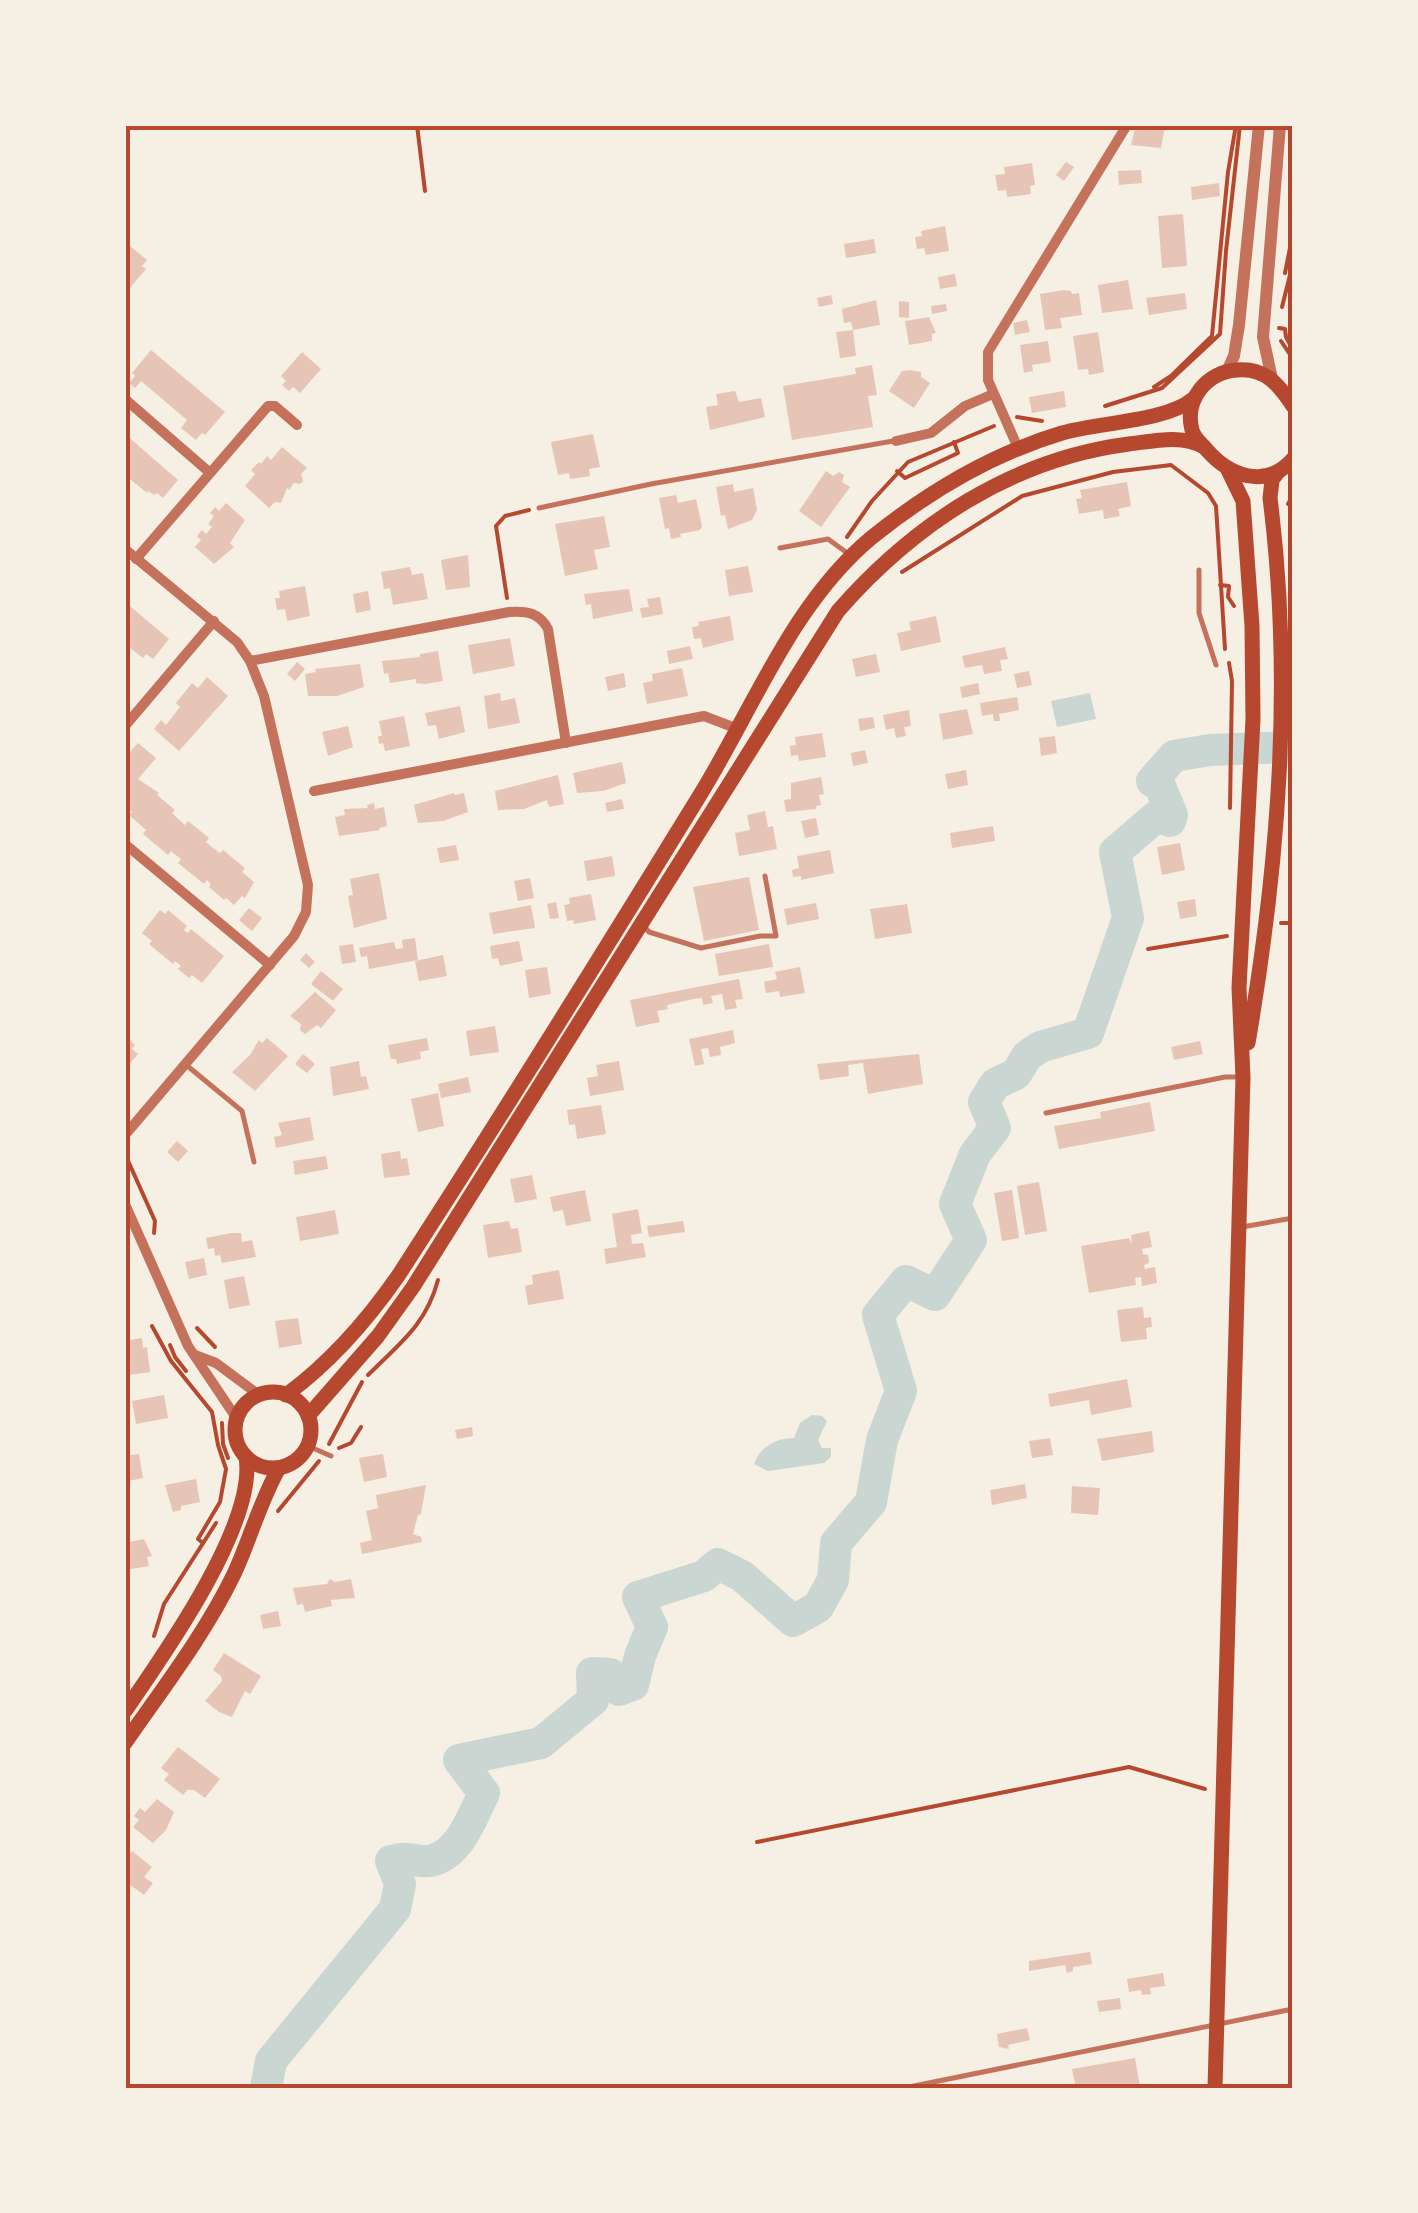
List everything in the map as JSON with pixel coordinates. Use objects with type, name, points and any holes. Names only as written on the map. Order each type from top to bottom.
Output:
[{"type":"main road","points":[[286,1395],[330,1359],[380,1302],[626,914],[804,616],[869,540],[955,479],[1018,448],[1083,427],[1172,412],[1193,399],[1205,383],[1226,371],[1256,371],[1272,379],[1292,404]]},
{"type":"main road","points":[[1193,399],[1192,430],[1228,470],[1243,502],[1252,626],[1214,2088]]},
{"type":"main road","points":[[308,1416],[378,1336],[413,1288],[838,612],[894,552],[960,504],[1039,466],[1081,453],[1142,442],[1188,440],[1204,447]]},
{"type":"main road","points":[[1243,1077],[1274,861],[1280,782],[1282,625],[1270,498],[1272,480],[1293,459]]},
{"type":"main road","points":[[1228,470],[1253,477],[1279,471]]},
{"type":"main road","points":[[260,1395],[286,1395],[300,1403],[308,1416],[308,1446],[296,1461],[278,1468],[261,1466],[246,1457],[238,1446],[237,1419],[246,1404],[260,1395]]},
{"type":"main road","points":[[125,1711],[216,1568],[237,1512],[248,1470],[246,1457]]},
{"type":"main road","points":[[125,1743],[207,1624],[233,1575],[278,1468]]},
{"type":"street","points":[[1018,448],[993,394],[987,370],[992,344],[1126,125]]},
{"type":"street","points":[[1226,371],[1234,356],[1239,325],[1259,125]]},
{"type":"street","points":[[1272,379],[1263,337],[1280,125]]},
{"type":"street","points":[[896,441],[931,433],[965,406],[993,394]]},
{"type":"street","points":[[125,399],[209,472]]},
{"type":"street","points":[[136,558],[268,406],[278,408],[297,425]]},
{"type":"street","points":[[125,549],[237,642],[250,661],[269,712],[308,885],[300,928],[125,1135]]},
{"type":"street","points":[[250,661],[509,612],[530,612],[548,628],[566,743]]},
{"type":"street","points":[[125,726],[214,622]]},
{"type":"street","points":[[314,790],[704,716],[738,729]]},
{"type":"street","points":[[125,844],[270,964]]},
{"type":"street","points":[[125,1204],[178,1322],[237,1419]]},
{"type":"street","points":[[196,1355],[216,1363],[260,1395]]},
{"type":"lane","points":[[538,508],[896,441]]},
{"type":"lane","points":[[780,548],[828,540],[852,557]]},
{"type":"lane","points":[[1199,570],[1199,613],[1216,664]]},
{"type":"lane","points":[[626,914],[649,932],[701,948],[776,936],[765,876]]},
{"type":"lane","points":[[186,1064],[242,1112],[254,1162]]},
{"type":"lane","points":[[1046,1113],[1225,1077],[1243,1077]]},
{"type":"lane","points":[[1239,1227],[1293,1218]]},
{"type":"lane","points":[[308,1446],[328,1454]]},
{"type":"lane","points":[[904,2088],[1293,2008]]},
{"type":"path","points":[[417,125],[425,190]]},
{"type":"path","points":[[1094,409],[1152,393],[1168,384],[1220,334],[1238,125]]},
{"type":"path","points":[[1152,393],[1212,336],[1228,172],[1238,125]]},
{"type":"path","points":[[1293,263],[1277,328],[1293,359]]},
{"type":"path","points":[[1277,328],[1285,328],[1293,350]]},
{"type":"path","points":[[1016,417],[1048,421]]},
{"type":"path","points":[[848,536],[897,471],[915,458],[999,424]]},
{"type":"path","points":[[897,471],[904,478],[958,453],[954,442]]},
{"type":"path","points":[[1157,458],[1158,465]]},
{"type":"path","points":[[892,578],[1016,498],[1099,474],[1176,466],[1211,497],[1216,516],[1232,681],[1230,803]]},
{"type":"path","points":[[1288,505],[1293,495]]},
{"type":"path","points":[[509,612],[496,526],[505,516],[538,508]]},
{"type":"path","points":[[1216,516],[1226,516]]},
{"type":"path","points":[[1220,585],[1229,586],[1234,618]]},
{"type":"path","points":[[1148,949],[1241,934]]},
{"type":"path","points":[[125,1154],[155,1221],[152,1230],[159,1246]]},
{"type":"path","points":[[192,1319],[220,1350]]},
{"type":"path","points":[[178,1322],[169,1341],[175,1358],[219,1414],[233,1474]]},
{"type":"path","points":[[152,1326],[171,1361],[215,1418],[228,1476],[220,1502],[198,1539],[204,1544]]},
{"type":"path","points":[[346,1410],[363,1380],[386,1357]]},
{"type":"path","points":[[328,1454],[348,1445],[360,1428]]},
{"type":"path","points":[[158,1626],[164,1604],[216,1524],[232,1485]]},
{"type":"path","points":[[757,1842],[1129,1768],[1205,1789]]},
{"type":"shaded area","points":[[1090,693],[1096,719],[1057,727],[1051,701]]},
{"type":"shaded area","points":[[1293,741],[1293,753],[1211,756],[1178,763],[1177,752],[1204,746]]},
{"type":"shaded area","points":[[812,1415],[827,1421],[818,1440],[822,1448],[831,1448],[831,1457],[824,1463],[768,1471],[754,1464],[769,1445],[794,1438],[800,1423]]},
{"type":"building","points":[[1140,125],[1165,126],[1161,148],[1131,145],[1135,128],[1140,129]]},
{"type":"building","points":[[1066,162],[1074,167],[1064,181],[1056,175]]},
{"type":"building","points":[[1032,163],[1035,185],[1030,186],[1031,194],[1007,197],[1006,190],[998,191],[995,175],[1005,174],[1004,167]]},
{"type":"building","points":[[1141,170],[1142,183],[1119,185],[1118,171]]},
{"type":"building","points":[[1219,183],[1220,196],[1192,200],[1191,187]]},
{"type":"building","points":[[1183,214],[1187,266],[1162,268],[1158,216]]},
{"type":"building","points":[[945,226],[949,251],[926,255],[924,248],[917,249],[915,237],[922,236],[921,231]]},
{"type":"building","points":[[874,239],[876,253],[846,258],[844,244]]},
{"type":"building","points":[[125,242],[147,260],[142,266],[146,269],[125,294]]},
{"type":"building","points":[[955,274],[957,286],[940,289],[938,277]]},
{"type":"building","points":[[1128,280],[1133,309],[1102,313],[1098,285]]},
{"type":"building","points":[[1064,290],[1079,293],[1082,315],[1060,318],[1062,328],[1045,330],[1040,294]]},
{"type":"building","points":[[1185,293],[1187,309],[1149,315],[1146,298]]},
{"type":"building","points":[[831,295],[833,304],[819,307],[817,298]]},
{"type":"building","points":[[876,300],[880,325],[853,330],[851,322],[844,323],[842,309]]},
{"type":"building","points":[[899,301],[909,302],[909,318],[899,317]]},
{"type":"building","points":[[946,304],[947,311],[932,314],[931,306]]},
{"type":"building","points":[[929,317],[936,333],[932,334],[932,341],[909,345],[905,321]]},
{"type":"building","points":[[1027,320],[1030,332],[1015,335],[1013,323]]},
{"type":"building","points":[[853,330],[856,356],[840,358],[836,332]]},
{"type":"building","points":[[1098,332],[1104,372],[1089,375],[1088,369],[1078,370],[1073,336]]},
{"type":"building","points":[[1048,341],[1051,362],[1032,365],[1033,371],[1024,373],[1020,345]]},
{"type":"building","points":[[151,350],[225,412],[205,435],[202,433],[196,440],[181,428],[187,420],[141,381],[135,388],[129,383],[135,376],[132,373]]},
{"type":"building","points":[[302,352],[321,369],[300,393],[293,387],[289,391],[282,385],[286,381],[281,376]]},
{"type":"building","points":[[872,365],[877,395],[868,396],[873,427],[792,440],[783,386],[856,374],[855,368]]},
{"type":"building","points":[[902,371],[921,372],[921,377],[930,383],[914,408],[889,391]]},
{"type":"building","points":[[735,391],[739,402],[761,398],[765,417],[710,430],[706,407],[718,405],[716,394]]},
{"type":"building","points":[[1064,391],[1066,407],[1032,413],[1029,397]]},
{"type":"building","points":[[125,434],[178,480],[163,498],[147,493],[125,475]]},
{"type":"building","points":[[593,434],[600,467],[589,469],[590,476],[570,479],[569,473],[558,475],[551,442]]},
{"type":"building","points":[[282,447],[307,468],[301,474],[303,481],[287,488],[281,503],[275,502],[269,508],[245,486],[255,474],[251,470],[267,456],[271,460]]},
{"type":"building","points":[[826,471],[833,476],[839,472],[844,475],[842,482],[850,487],[821,527],[799,511]]},
{"type":"building","points":[[1127,482],[1131,506],[1118,509],[1120,516],[1104,519],[1103,510],[1079,514],[1076,499],[1082,498],[1080,490]]},
{"type":"building","points":[[733,484],[734,492],[753,488],[757,510],[752,520],[728,529],[725,515],[721,516],[716,487]]},
{"type":"building","points":[[676,495],[678,503],[696,499],[702,526],[671,539],[659,498]]},
{"type":"building","points":[[226,503],[245,520],[230,543],[234,547],[214,564],[195,547],[201,540],[197,536],[212,527],[208,524],[215,507],[219,511]]},
{"type":"building","points":[[604,516],[610,547],[594,550],[598,569],[565,576],[555,524]]},
{"type":"building","points":[[468,555],[470,587],[446,590],[441,560]]},
{"type":"building","points":[[748,566],[753,592],[729,596],[725,570]]},
{"type":"building","points":[[410,567],[412,575],[423,573],[428,599],[393,605],[381,572]]},
{"type":"building","points":[[305,586],[310,616],[287,621],[285,609],[277,610],[275,598],[280,598],[279,591]]},
{"type":"building","points":[[629,589],[633,611],[593,619],[591,604],[586,605],[584,594]]},
{"type":"building","points":[[368,591],[371,610],[356,613],[353,594]]},
{"type":"building","points":[[660,597],[663,614],[642,618],[640,608],[649,607],[647,599]]},
{"type":"building","points":[[125,602],[169,639],[153,659],[146,654],[143,658],[125,644]]},
{"type":"building","points":[[730,616],[734,640],[703,648],[701,638],[694,639],[692,627],[699,626],[698,622]]},
{"type":"building","points":[[936,616],[941,642],[901,651],[897,633],[911,630],[909,622]]},
{"type":"building","points":[[510,638],[515,666],[473,674],[468,645]]},
{"type":"building","points":[[690,646],[693,659],[669,664],[667,651]]},
{"type":"building","points":[[1005,647],[1008,659],[1000,660],[1002,671],[984,674],[982,665],[965,668],[962,656]]},
{"type":"building","points":[[438,651],[443,681],[425,684],[416,683],[416,679],[390,683],[388,673],[384,674],[382,661]]},
{"type":"building","points":[[876,654],[880,672],[856,677],[852,659]]},
{"type":"building","points":[[297,662],[305,669],[295,681],[287,674]]},
{"type":"building","points":[[360,664],[364,687],[337,696],[308,696],[305,674],[316,672],[315,669]]},
{"type":"building","points":[[682,668],[688,696],[647,704],[643,683],[653,681],[652,674]]},
{"type":"building","points":[[1029,671],[1032,685],[1017,688],[1014,674]]},
{"type":"building","points":[[624,673],[626,687],[608,691],[605,677]]},
{"type":"building","points":[[207,677],[228,696],[179,751],[154,729],[161,720],[166,725],[180,707],[176,703],[192,683],[198,688]]},
{"type":"building","points":[[978,683],[980,694],[962,698],[960,687]]},
{"type":"building","points":[[500,693],[501,701],[515,698],[520,723],[488,729],[484,696]]},
{"type":"building","points":[[1017,697],[1019,710],[999,714],[1000,721],[994,721],[993,714],[982,716],[980,703]]},
{"type":"building","points":[[460,706],[465,732],[439,739],[436,725],[428,726],[425,713]]},
{"type":"building","points":[[967,709],[973,734],[943,740],[939,714]]},
{"type":"building","points":[[909,710],[911,726],[904,727],[906,736],[896,738],[894,728],[886,730],[883,715]]},
{"type":"building","points":[[404,716],[410,746],[385,751],[383,743],[379,744],[379,721]]},
{"type":"building","points":[[873,717],[875,728],[860,731],[858,719]]},
{"type":"building","points":[[348,726],[353,747],[328,756],[322,732]]},
{"type":"building","points":[[822,733],[826,757],[799,761],[798,755],[791,756],[790,746],[796,745],[795,737]]},
{"type":"building","points":[[1055,736],[1057,753],[1041,756],[1039,738]]},
{"type":"building","points":[[138,743],[156,758],[138,779],[159,793],[185,825],[188,821],[209,838],[206,842],[213,848],[220,853],[223,850],[245,868],[242,872],[254,882],[245,898],[242,896],[234,905],[224,900],[209,887],[207,880],[204,884],[178,863],[181,859],[171,851],[168,855],[143,834],[146,830],[129,815],[132,812],[128,808],[125,812],[125,758]]},
{"type":"building","points":[[865,750],[868,763],[853,766],[851,753]]},
{"type":"building","points":[[622,762],[626,783],[603,791],[577,793],[573,773]]},
{"type":"building","points":[[966,770],[968,785],[948,789],[945,774]]},
{"type":"building","points":[[558,775],[564,804],[549,807],[547,800],[524,809],[498,810],[495,791]]},
{"type":"building","points":[[821,777],[821,805],[786,812],[784,800],[791,799],[791,783]]},
{"type":"building","points":[[464,793],[468,812],[443,821],[418,823],[414,805]]},
{"type":"building","points":[[622,799],[624,809],[607,812],[605,803]]},
{"type":"building","points":[[374,803],[375,809],[384,807],[387,826],[339,836],[335,817],[345,815],[344,809],[368,808]]},
{"type":"building","points":[[765,811],[768,827],[773,826],[777,849],[739,856],[735,833],[750,830],[747,815]]},
{"type":"building","points":[[816,818],[819,835],[805,838],[801,821]]},
{"type":"building","points":[[993,826],[995,841],[952,848],[950,833]]},
{"type":"building","points":[[1180,843],[1185,870],[1162,875],[1157,847]]},
{"type":"building","points":[[456,845],[459,860],[440,863],[437,848]]},
{"type":"building","points":[[830,850],[834,873],[801,880],[801,876],[793,877],[792,870],[799,868],[797,856]]},
{"type":"building","points":[[612,856],[615,876],[587,881],[584,861]]},
{"type":"building","points":[[379,873],[387,919],[354,928],[348,896],[353,895],[350,879]]},
{"type":"building","points":[[749,877],[759,930],[704,941],[693,887]]},
{"type":"building","points":[[530,878],[534,898],[518,901],[514,881]]},
{"type":"building","points":[[591,894],[596,920],[574,924],[573,920],[567,921],[564,905],[570,904],[569,898]]},
{"type":"building","points":[[1195,899],[1197,916],[1180,919],[1177,902]]},
{"type":"building","points":[[556,902],[559,918],[550,919],[547,904]]},
{"type":"building","points":[[816,903],[819,919],[787,925],[784,909]]},
{"type":"building","points":[[907,904],[912,933],[875,939],[870,909]]},
{"type":"building","points":[[531,905],[535,928],[493,934],[489,913]]},
{"type":"building","points":[[249,908],[262,918],[252,931],[239,920]]},
{"type":"building","points":[[160,910],[165,914],[168,910],[187,926],[184,930],[188,933],[191,929],[224,956],[202,983],[178,969],[181,966],[149,944],[152,941],[142,933]]},
{"type":"building","points":[[415,938],[418,960],[369,969],[367,956],[361,957],[359,948],[394,942],[396,949],[403,948],[402,940]]},
{"type":"building","points":[[519,941],[523,961],[500,966],[498,958],[492,959],[490,946]]},
{"type":"building","points":[[353,944],[356,962],[342,964],[339,946]]},
{"type":"building","points":[[769,944],[773,967],[719,976],[715,954]]},
{"type":"building","points":[[306,953],[315,962],[309,968],[300,960]]},
{"type":"building","points":[[443,955],[447,976],[419,981],[415,961]]},
{"type":"building","points":[[547,967],[551,994],[529,998],[525,970]]},
{"type":"building","points":[[800,967],[805,993],[780,997],[779,991],[766,993],[764,982],[777,979],[775,972]]},
{"type":"building","points":[[321,971],[343,989],[333,1001],[311,984]]},
{"type":"building","points":[[739,979],[743,999],[735,1000],[737,1008],[725,1010],[722,994],[711,996],[713,1003],[703,1005],[702,998],[693,999],[657,1011],[660,1022],[636,1027],[630,1000]]},
{"type":"building","points":[[315,992],[336,1010],[321,1028],[317,1025],[305,1034],[300,1030],[301,1024],[290,1016]]},
{"type":"building","points":[[495,1026],[499,1052],[470,1056],[466,1031]]},
{"type":"building","points":[[733,1030],[735,1043],[720,1047],[721,1055],[710,1057],[708,1048],[701,1049],[704,1064],[695,1066],[689,1039]]},
{"type":"building","points":[[125,1036],[138,1054],[125,1069]]},
{"type":"building","points":[[267,1038],[288,1056],[255,1091],[232,1072],[259,1040],[262,1043]]},
{"type":"building","points":[[427,1038],[429,1050],[420,1052],[421,1059],[397,1064],[396,1059],[391,1059],[388,1045]]},
{"type":"building","points":[[1200,1041],[1203,1054],[1174,1060],[1171,1047]]},
{"type":"building","points":[[303,1054],[315,1064],[307,1073],[295,1064]]},
{"type":"building","points":[[919,1054],[923,1084],[868,1094],[863,1063],[848,1065],[849,1076],[820,1080],[817,1064]]},
{"type":"building","points":[[359,1061],[361,1077],[366,1076],[369,1089],[333,1096],[330,1067]]},
{"type":"building","points":[[619,1061],[624,1090],[590,1096],[587,1078],[598,1076],[596,1065]]},
{"type":"building","points":[[468,1077],[471,1092],[441,1098],[438,1084]]},
{"type":"building","points":[[438,1093],[444,1126],[418,1132],[411,1099]]},
{"type":"building","points":[[1150,1102],[1155,1131],[1059,1149],[1054,1126],[1101,1118],[1100,1112]]},
{"type":"building","points":[[601,1105],[606,1134],[577,1139],[567,1110]]},
{"type":"building","points":[[310,1117],[314,1140],[276,1148],[274,1137],[282,1135],[278,1123]]},
{"type":"building","points":[[177,1141],[188,1151],[178,1162],[167,1152]]},
{"type":"building","points":[[400,1151],[401,1159],[407,1158],[410,1175],[384,1178],[381,1154]]},
{"type":"building","points":[[326,1156],[328,1169],[295,1175],[293,1161]]},
{"type":"building","points":[[532,1175],[537,1199],[515,1203],[510,1179]]},
{"type":"building","points":[[1039,1182],[1047,1231],[1025,1235],[1017,1186]]},
{"type":"building","points":[[585,1190],[591,1221],[566,1226],[563,1210],[553,1212],[550,1197]]},
{"type":"building","points":[[1012,1190],[1019,1238],[1002,1241],[994,1193]]},
{"type":"building","points":[[638,1209],[642,1233],[631,1235],[632,1244],[643,1243],[646,1257],[606,1264],[604,1249],[617,1247],[612,1214]]},
{"type":"building","points":[[335,1210],[339,1234],[300,1241],[296,1217]]},
{"type":"building","points":[[509,1221],[511,1229],[518,1228],[522,1252],[488,1258],[483,1225]]},
{"type":"building","points":[[683,1221],[685,1232],[649,1237],[647,1226]]},
{"type":"building","points":[[1149,1231],[1152,1247],[1142,1249],[1149,1263],[1144,1265],[1145,1269],[1155,1267],[1157,1283],[1142,1286],[1141,1277],[1135,1278],[1136,1285],[1089,1293],[1081,1246],[1129,1238],[1132,1244],[1131,1235]]},
{"type":"building","points":[[241,1233],[242,1242],[252,1240],[256,1257],[222,1263],[214,1248],[208,1249],[206,1238]]},
{"type":"building","points":[[204,1258],[207,1275],[189,1279],[185,1262]]},
{"type":"building","points":[[559,1270],[564,1299],[528,1305],[525,1286],[533,1284],[532,1275]]},
{"type":"building","points":[[244,1276],[250,1305],[229,1309],[224,1280]]},
{"type":"building","points":[[1143,1307],[1144,1318],[1151,1317],[1147,1339],[1121,1342],[1117,1310]]},
{"type":"building","points":[[298,1318],[302,1344],[279,1348],[275,1321]]},
{"type":"building","points":[[142,1338],[150,1372],[129,1375],[125,1341]]},
{"type":"building","points":[[1127,1379],[1132,1407],[1091,1415],[1089,1400],[1050,1407],[1048,1394]]},
{"type":"building","points":[[164,1395],[168,1418],[136,1424],[132,1401]]},
{"type":"building","points":[[472,1427],[473,1436],[457,1439],[455,1430]]},
{"type":"building","points":[[1152,1431],[1154,1452],[1102,1461],[1097,1439]]},
{"type":"building","points":[[1050,1438],[1053,1455],[1032,1458],[1029,1441]]},
{"type":"building","points":[[139,1454],[143,1478],[128,1481],[125,1456]]},
{"type":"building","points":[[383,1454],[387,1477],[364,1482],[359,1458]]},
{"type":"building","points":[[196,1479],[200,1502],[173,1512],[165,1485]]},
{"type":"building","points":[[1025,1484],[1027,1498],[992,1505],[990,1490]]},
{"type":"building","points":[[426,1485],[413,1534],[421,1537],[422,1542],[362,1554],[360,1543],[372,1540],[366,1511],[378,1508],[376,1495]]},
{"type":"building","points":[[1072,1486],[1100,1488],[1098,1515],[1071,1513]]},
{"type":"building","points":[[144,1539],[152,1556],[147,1557],[149,1566],[125,1570],[125,1543]]},
{"type":"building","points":[[330,1579],[351,1579],[355,1598],[331,1600],[332,1606],[305,1612],[303,1604],[297,1605],[293,1588],[327,1584]]},
{"type":"building","points":[[278,1611],[281,1626],[263,1629],[260,1615]]},
{"type":"building","points":[[224,1653],[261,1676],[250,1694],[245,1691],[232,1717],[205,1701],[222,1681],[213,1670]]},
{"type":"building","points":[[178,1747],[220,1779],[205,1798],[194,1790],[183,1795],[164,1780],[169,1774],[161,1768]]},
{"type":"building","points":[[157,1799],[174,1812],[166,1830],[153,1843],[133,1827],[139,1820],[134,1816],[140,1808],[145,1812]]},
{"type":"building","points":[[132,1851],[152,1867],[144,1877],[153,1883],[144,1895],[125,1881],[125,1860]]},
{"type":"building","points":[[1090,1952],[1092,1964],[1073,1967],[1067,1973],[1065,1965],[1029,1971],[1029,1961]]},
{"type":"building","points":[[1163,1973],[1165,1986],[1150,1988],[1151,1994],[1142,1995],[1141,1990],[1129,1992],[1127,1979]]},
{"type":"building","points":[[1120,1998],[1121,2009],[1099,2012],[1097,2001]]},
{"type":"building","points":[[1027,2028],[1030,2040],[1008,2045],[1009,2049],[999,2047],[997,2034]]},
{"type":"building","points":[[1135,2058],[1140,2087],[1076,2088],[1072,2069]]},
{"type":"waterway","points":[[266,2088],[271,2061],[395,1909],[400,1884],[391,1861],[430,1861],[449,1851],[464,1834],[484,1793],[459,1760],[541,1743],[593,1700],[592,1673],[610,1674],[619,1690],[633,1685],[652,1627],[638,1597],[704,1576],[718,1564],[742,1576],[793,1621],[818,1607],[833,1580],[836,1543],[871,1502],[882,1440],[901,1391],[878,1315],[906,1281],[935,1295],[971,1240],[955,1204],[975,1154],[995,1128],[984,1102],[995,1084],[1016,1074],[1027,1056],[1040,1047],[1088,1033],[1128,918],[1115,852],[1157,816],[1170,821],[1172,815],[1160,786],[1152,781],[1174,756],[1210,750],[1293,747]]}]
